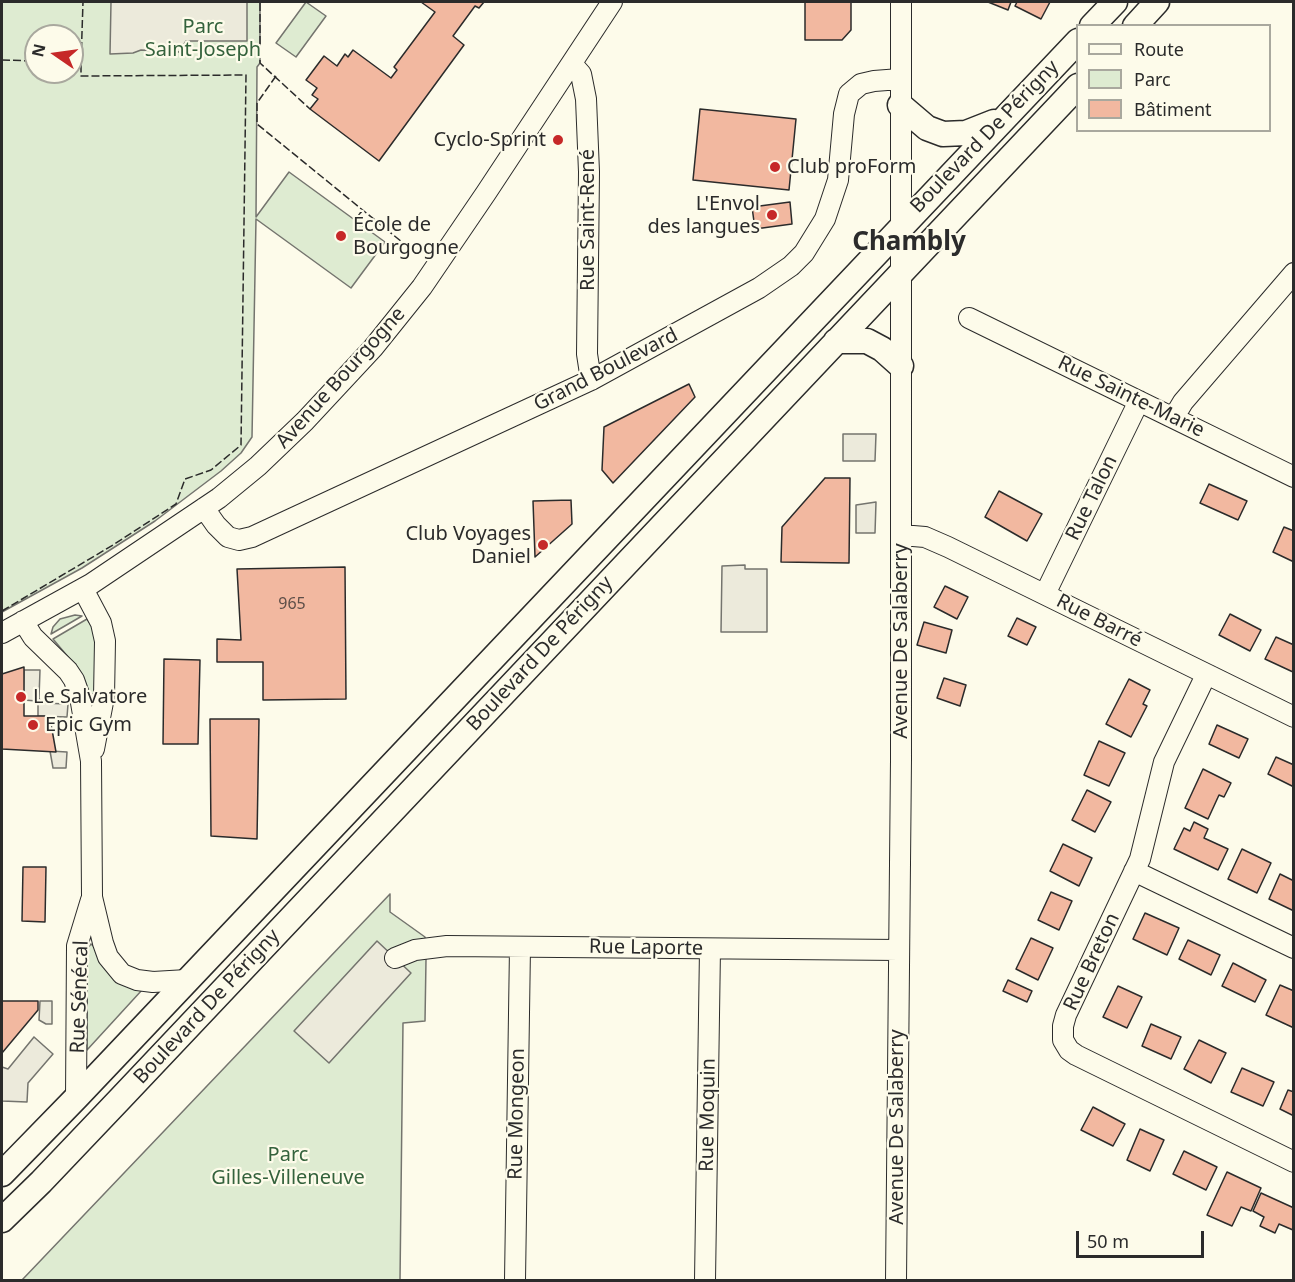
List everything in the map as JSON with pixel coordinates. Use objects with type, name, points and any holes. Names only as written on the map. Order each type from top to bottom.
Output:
[{"type":"main road","points":[[1094,24],[1115,2]]},
{"type":"main road","points":[[1137,24],[1157,2]]},
{"type":"main road","name":"Boulevard De Périgny","points":[[2,1174],[1076,42]]},
{"type":"main road","name":"Boulevard De Périgny","points":[[2,1220],[105,1116],[1076,87]]},
{"type":"main road","points":[[900,105],[927,128],[943,135],[966,134],[1002,119]]},
{"type":"main road","points":[[836,341],[869,342],[882,349],[901,366]]},
{"type":"street","name":"Avenue Bourgogne","points":[[2,633],[82,589],[240,482],[290,436],[352,372],[391,327],[454,240],[612,2]]},
{"type":"street","name":"Avenue De Salaberry","points":[[896,1281],[901,759],[901,2]]},
{"type":"street","name":"Rue Saint-René","points":[[572,64],[580,72],[586,99],[589,172],[587,354],[591,380]]},
{"type":"street","name":"Grand Boulevard","points":[[204,508],[228,537],[239,540],[252,537],[591,380],[759,288],[799,258],[820,230],[834,199],[840,170],[844,109],[849,94],[861,84],[900,79]]},
{"type":"street","points":[[1174,417],[1183,402],[1293,273]]},
{"type":"street","name":"Rue Sainte-Marie","points":[[969,318],[1293,477]]},
{"type":"street","name":"Rue Talon","points":[[1045,594],[1139,401]]},
{"type":"street","name":"Rue Barré","points":[[901,535],[925,537],[1293,717]]},
{"type":"street","name":"Rue Sénécal","points":[[82,589],[101,623],[105,641],[104,697],[91,761]]},
{"type":"street","name":"Rue Sénécal","points":[[23,621],[33,637],[61,663],[74,680],[80,697],[91,761],[92,897],[105,949],[117,969],[130,978],[145,981],[188,980]]},
{"type":"street","name":"Rue Breton","points":[[1206,675],[1164,762],[1140,859],[1066,1015],[1062,1032],[1065,1044],[1076,1056],[1293,1162]]},
{"type":"street","points":[[1134,871],[1293,948]]},
{"type":"street","name":"Rue Sénécal","points":[[76,1098],[77,946],[92,897]]},
{"type":"street","name":"Rue Laporte","points":[[395,958],[415,950],[436,947],[899,950]]},
{"type":"street","name":"Rue Mongeon","points":[[515,1281],[520,947]]},
{"type":"street","name":"Rue Moquin","points":[[705,1281],[710,949]]},
{"type":"green space","name":"Parc Saint-Joseph","points":[[2,2],[260,2],[256,217],[289,172],[385,242],[351,288],[256,219],[252,437],[241,453],[221,471],[155,521],[82,568],[2,612]]},
{"type":"green space","points":[[306,2],[326,16],[296,57],[276,43]]},
{"type":"green space","points":[[75,615],[82,616],[51,634],[53,627],[60,619]]},
{"type":"green space","points":[[87,619],[96,632],[97,694],[90,694],[79,670],[53,639]]},
{"type":"green space","name":"Parc Gilles-Villeneuve","points":[[390,894],[390,912],[425,937],[426,960],[425,1021],[403,1023],[400,1280],[22,1280]]},
{"type":"green space","points":[[91,944],[142,990],[87,1050],[87,949]]},
{"type":"shaded area","points":[[111,2],[247,2],[247,41],[186,41],[179,52],[141,50],[133,53],[110,54]]},
{"type":"shaded area","points":[[843,434],[876,434],[875,461],[843,461]]},
{"type":"shaded area","points":[[876,502],[875,533],[856,533],[856,505]]},
{"type":"shaded area","points":[[745,565],[745,569],[767,569],[767,632],[721,632],[722,566]]},
{"type":"shaded area","points":[[24,670],[40,670],[39,698],[41,703],[68,704],[67,717],[38,716],[38,701],[23,700]]},
{"type":"shaded area","points":[[50,751],[67,752],[66,768],[53,768]]},
{"type":"shaded area","points":[[377,941],[411,973],[329,1063],[294,1031]]},
{"type":"shaded area","points":[[40,1001],[52,1001],[52,1024],[39,1020]]},
{"type":"shaded area","points":[[34,1037],[53,1054],[28,1083],[27,1102],[2,1101],[2,1067],[8,1069]]},
{"type":"building","points":[[421,2],[484,2],[479,8],[475,6],[453,36],[464,45],[379,161],[310,109],[318,99],[312,95],[317,88],[306,80],[324,56],[337,66],[345,54],[348,57],[353,50],[391,78],[397,70],[394,67],[435,12]]},
{"type":"building","points":[[805,2],[851,2],[851,30],[842,40],[805,40]]},
{"type":"building","points":[[988,2],[1011,2],[1008,10]]},
{"type":"building","points":[[1017,2],[1050,2],[1041,19],[1015,6]]},
{"type":"building","points":[[700,109],[796,119],[789,190],[693,180]]},
{"type":"building","name":"L'Envol des langues","points":[[790,202],[792,224],[755,229],[752,207]]},
{"type":"building","points":[[689,384],[695,397],[613,483],[602,470],[604,427]]},
{"type":"building","points":[[825,478],[850,478],[849,563],[781,562],[782,527]]},
{"type":"building","points":[[1209,484],[1247,501],[1238,520],[1200,503]]},
{"type":"building","points":[[999,491],[1042,514],[1027,541],[985,517]]},
{"type":"building","points":[[571,500],[572,524],[535,557],[533,501]]},
{"type":"building","points":[[1284,527],[1294,531],[1294,562],[1273,552]]},
{"type":"building","points":[[345,567],[346,699],[263,700],[263,662],[217,662],[217,639],[241,640],[237,569]]},
{"type":"building","points":[[945,586],[968,597],[957,619],[934,607]]},
{"type":"building","points":[[1230,614],[1261,630],[1250,651],[1219,635]]},
{"type":"building","points":[[1017,618],[1036,627],[1027,645],[1008,636]]},
{"type":"building","points":[[924,622],[952,630],[946,653],[917,645]]},
{"type":"building","points":[[1276,637],[1294,645],[1293,672],[1265,659]]},
{"type":"building","points":[[164,659],[200,660],[198,744],[163,744]]},
{"type":"building","points":[[24,667],[24,716],[47,716],[46,723],[51,724],[56,752],[2,749],[2,674]]},
{"type":"building","points":[[944,678],[966,685],[960,706],[937,698]]},
{"type":"building","points":[[1129,679],[1150,690],[1143,704],[1147,706],[1131,737],[1106,724]]},
{"type":"building","points":[[210,719],[259,719],[257,839],[211,836]]},
{"type":"building","points":[[1217,725],[1248,739],[1239,758],[1209,744]]},
{"type":"building","points":[[1099,741],[1125,753],[1109,786],[1084,775]]},
{"type":"building","points":[[1276,757],[1294,765],[1294,787],[1268,774]]},
{"type":"building","points":[[1203,769],[1231,783],[1224,797],[1219,795],[1208,819],[1185,808]]},
{"type":"building","points":[[1087,790],[1111,802],[1095,832],[1072,820]]},
{"type":"building","points":[[1194,822],[1208,829],[1204,838],[1228,849],[1218,870],[1174,849],[1184,828],[1190,831]]},
{"type":"building","points":[[1063,844],[1092,858],[1079,886],[1050,871]]},
{"type":"building","points":[[1242,849],[1271,863],[1257,893],[1228,879]]},
{"type":"building","points":[[23,867],[46,867],[45,922],[22,921]]},
{"type":"building","points":[[1280,874],[1294,881],[1294,911],[1269,899]]},
{"type":"building","points":[[1051,892],[1072,901],[1059,930],[1038,920]]},
{"type":"building","points":[[1145,913],[1179,928],[1167,955],[1133,939]]},
{"type":"building","points":[[1031,938],[1053,948],[1038,980],[1016,969]]},
{"type":"building","points":[[1188,940],[1220,955],[1211,975],[1179,959]]},
{"type":"building","points":[[1233,963],[1266,980],[1255,1002],[1222,986]]},
{"type":"building","points":[[1008,980],[1032,991],[1027,1002],[1003,991]]},
{"type":"building","points":[[1280,985],[1294,991],[1294,1028],[1266,1015]]},
{"type":"building","points":[[1118,986],[1142,997],[1127,1028],[1103,1017]]},
{"type":"building","points":[[2,1001],[38,1001],[38,1010],[2,1053]]},
{"type":"building","points":[[1151,1024],[1181,1037],[1171,1059],[1142,1046]]},
{"type":"building","points":[[1199,1040],[1226,1053],[1211,1083],[1184,1069]]},
{"type":"building","points":[[1242,1068],[1274,1082],[1263,1106],[1231,1092]]},
{"type":"building","points":[[1288,1090],[1294,1092],[1294,1116],[1280,1109]]},
{"type":"building","points":[[1093,1107],[1125,1124],[1113,1146],[1081,1130]]},
{"type":"building","points":[[1140,1129],[1164,1140],[1150,1171],[1127,1160]]},
{"type":"building","points":[[1184,1151],[1217,1167],[1206,1190],[1173,1174]]},
{"type":"building","points":[[1227,1172],[1261,1188],[1251,1211],[1241,1207],[1232,1226],[1207,1215]]},
{"type":"building","points":[[1261,1193],[1294,1208],[1293,1230],[1279,1224],[1275,1233],[1260,1226],[1264,1217],[1253,1211]]},
{"type":"fence","points":[[82,24],[83,2]]},
{"type":"fence","points":[[260,2],[260,44]]},
{"type":"fence","points":[[260,49],[260,63],[310,109]]},
{"type":"fence","points":[[2,60],[24,61]]},
{"type":"fence","points":[[2,611],[113,545],[176,504],[185,479],[211,470],[241,445],[246,75],[84,76]]},
{"type":"fence","points":[[276,76],[257,103],[257,124],[413,251]]},
{"type":"place","name":"Cyclo-Sprint","points":[[558,140]]},
{"type":"place","name":"Club proForm","points":[[775,167]]},
{"type":"place","name":"L'Envol des langues","points":[[772,215]]},
{"type":"place","name":"École de Bourgogne","points":[[341,236]]},
{"type":"place","name":"Club Voyages Daniel","points":[[543,545]]},
{"type":"place","name":"Le Salvatore","points":[[21,697]]},
{"type":"place","name":"Epic Gym","points":[[33,725]]},
{"type":"district","name":"Chambly","points":[[909,243]]}]
